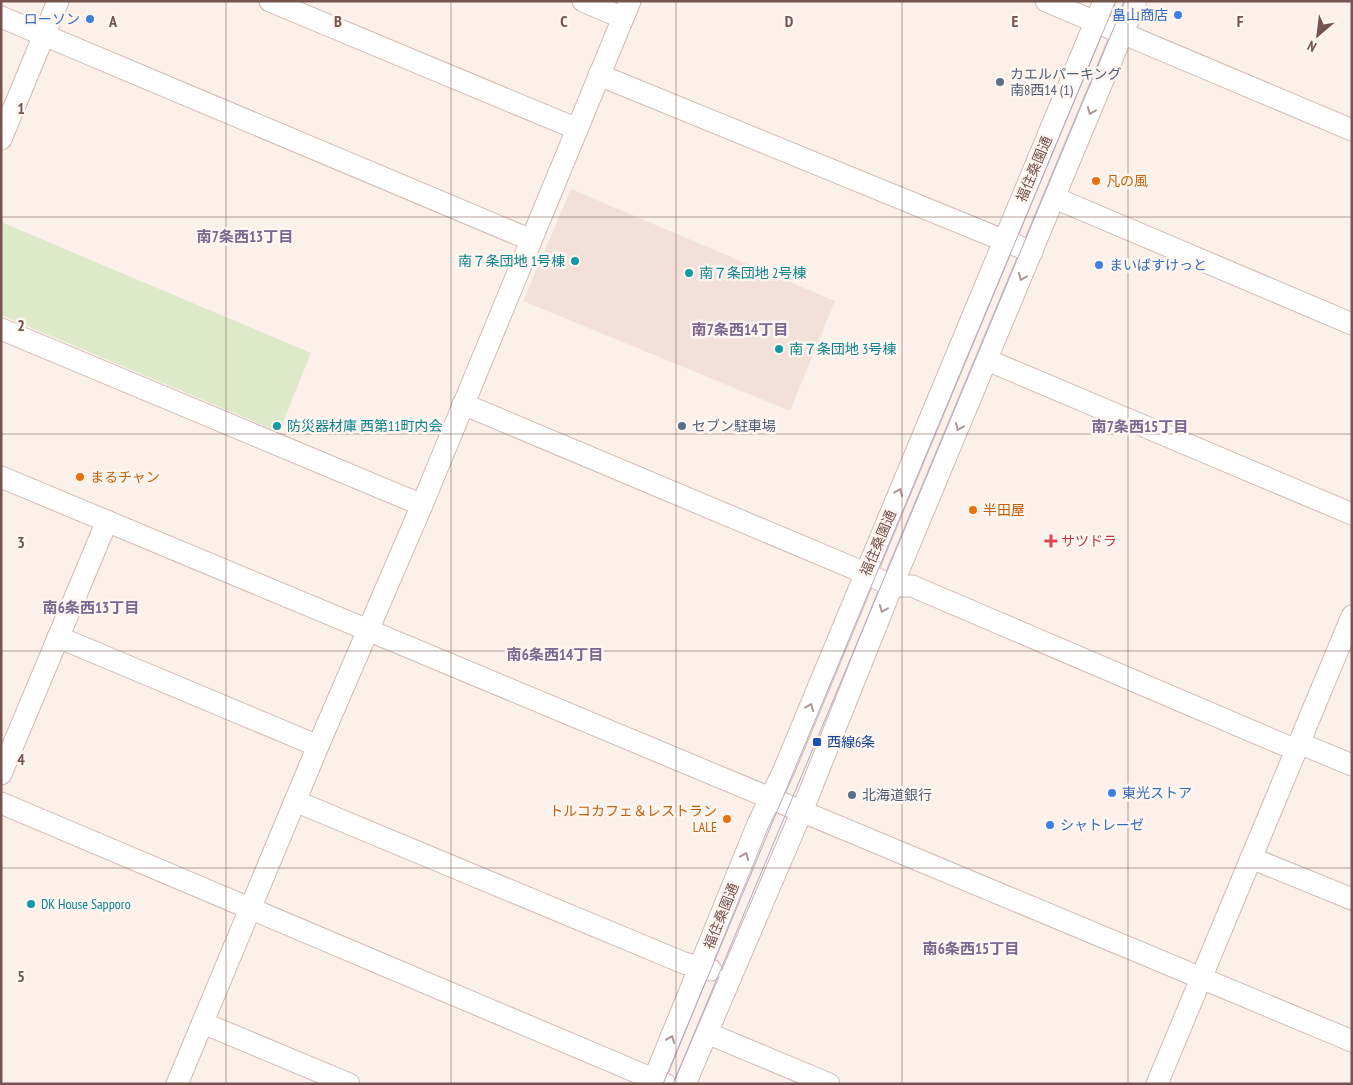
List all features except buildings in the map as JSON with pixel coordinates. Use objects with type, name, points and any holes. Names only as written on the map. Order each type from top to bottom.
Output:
[{"type":"street","points":[[1,139],[58,1]]},
{"type":"street","points":[[270,1],[577,129]]},
{"type":"street","points":[[179,1083],[249,909],[422,505],[462,404],[627,10],[583,1]]},
{"type":"street","points":[[1046,1],[1122,35],[1352,130]]},
{"type":"street","name":"福住桑園通","points":[[657,1082],[700,966],[1104,1]]},
{"type":"street","points":[[685,1084],[802,812],[892,586],[1136,1]]},
{"type":"street","points":[[1,17],[531,240]]},
{"type":"street","points":[[599,75],[1032,252]]},
{"type":"street","points":[[1055,198],[1352,324]]},
{"type":"street","points":[[1,329],[422,505]]},
{"type":"street","points":[[987,360],[1352,514]]},
{"type":"street","points":[[462,404],[892,586],[912,586],[1297,747],[1352,765]]},
{"type":"street","points":[[1,477],[1352,1041]]},
{"type":"street","points":[[1,774],[107,521]]},
{"type":"street","points":[[1157,1084],[1352,616]]},
{"type":"street","points":[[58,637],[318,746]]},
{"type":"street","points":[[295,801],[684,963],[700,966],[730,977]]},
{"type":"street","points":[[1,803],[657,1082]]},
{"type":"street","points":[[1251,858],[1352,899]]},
{"type":"street","points":[[203,1023],[349,1084]]},
{"type":"street","points":[[707,1033],[829,1084]]},
{"type":"shaded area","points":[[571,189],[835,301],[790,411],[523,301]]},
{"type":"green space","points":[[1,222],[311,353],[279,432],[1,315]]},
{"type":"tram line","points":[[663,1084],[1116,1]]},
{"type":"tram line","points":[[673,1084],[1125,1]]},
{"type":"place","name":"畠山商店","points":[[1178,15]]},
{"type":"place","name":"ローソン","points":[[90,19]]},
{"type":"place","name":"カエルパーキング 南8西14 (1)","points":[[1000,82]]},
{"type":"place","name":"凡の風","points":[[1096,181]]},
{"type":"place","name":"南７条団地 1号棟","points":[[575,261]]},
{"type":"place","name":"まいばすけっと","points":[[1099,265]]},
{"type":"place","name":"南７条団地 2号棟","points":[[689,273]]},
{"type":"place","name":"南７条団地 3号棟","points":[[779,349]]},
{"type":"place","name":"防災器材庫 西第11町内会","points":[[277,426]]},
{"type":"place","name":"セブン駐車場","points":[[682,426]]},
{"type":"place","name":"まるチャン","points":[[80,477]]},
{"type":"place","name":"半田屋","points":[[973,510]]},
{"type":"place","name":"サツドラ","points":[[1051,541]]},
{"type":"place","name":"西線6条","points":[[817,742]]},
{"type":"place","name":"東光ストア","points":[[1112,793]]},
{"type":"place","name":"北海道銀行","points":[[852,795]]},
{"type":"place","name":"トルコカフェ＆レストラン LALE","points":[[727,819]]},
{"type":"place","name":"シャトレーゼ","points":[[1050,825]]},
{"type":"place","name":"DK House Sapporo","points":[[31,904]]},
{"type":"district","name":"南7条西13丁目","points":[[245,236]]},
{"type":"district","name":"南7条西14丁目","points":[[740,329]]},
{"type":"district","name":"南7条西15丁目","points":[[1140,426]]},
{"type":"district","name":"南6条西13丁目","points":[[91,607]]},
{"type":"district","name":"南6条西14丁目","points":[[555,654]]},
{"type":"district","name":"南6条西15丁目","points":[[971,948]]}]
